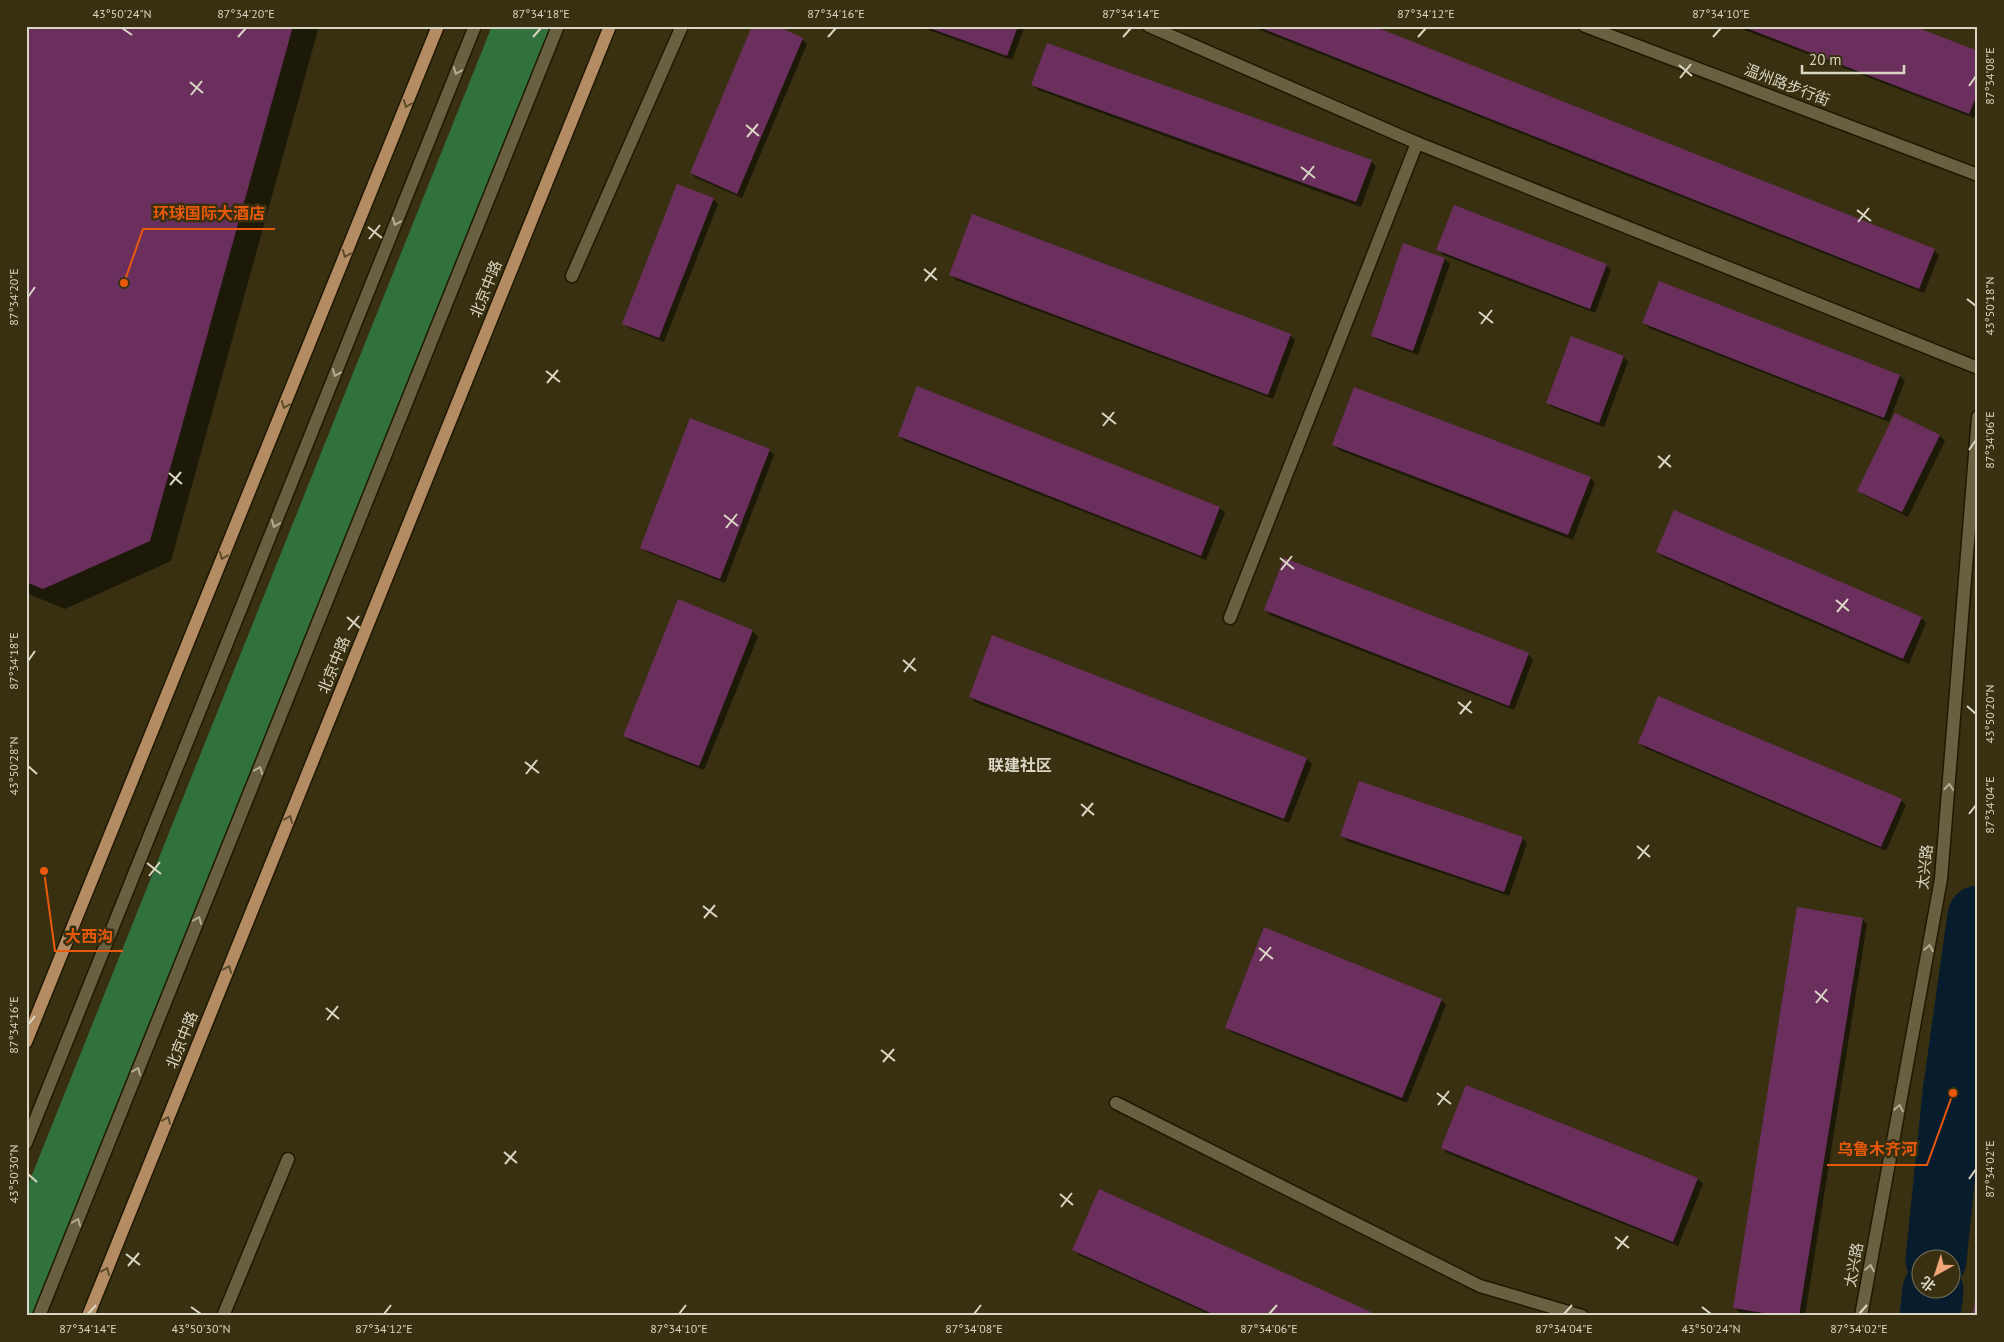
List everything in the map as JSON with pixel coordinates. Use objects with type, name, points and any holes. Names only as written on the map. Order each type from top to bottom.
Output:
[{"type":"main road","points":[[26,1042],[438,26]]},
{"type":"main road","name":"北京中路","points":[[88,1316],[610,26]]},
{"type":"street","points":[[26,1143],[475,26]]},
{"type":"street","points":[[39,1316],[558,26]]},
{"type":"street","points":[[572,276],[682,26]]},
{"type":"street","points":[[1149,26],[1418,143],[1978,368]]},
{"type":"street","name":"温州路步行街","points":[[1585,26],[1978,175]]},
{"type":"street","points":[[1230,618],[1418,143]]},
{"type":"street","name":"太兴路","points":[[1861,1316],[1941,879],[1978,417]]},
{"type":"street","points":[[1116,1103],[1480,1286],[1582,1316]]},
{"type":"street","points":[[224,1316],[288,1159]]},
{"type":"green space","points":[[492,26],[556,26],[41,1316],[26,1316],[26,1190]]},
{"type":"building","points":[[26,26],[293,26],[150,541],[43,589],[26,582]]},
{"type":"building","points":[[752,26],[777,26],[803,38],[737,194],[690,173]]},
{"type":"building","points":[[924,26],[1018,26],[1007,56]]},
{"type":"building","points":[[1256,26],[1373,26],[1935,249],[1919,289]]},
{"type":"building","points":[[1741,26],[1913,26],[1978,51],[1978,92],[1969,114]]},
{"type":"building","points":[[1047,43],[1372,160],[1356,202],[1031,85]]},
{"type":"building","points":[[677,184],[714,198],[659,338],[622,324]]},
{"type":"building","points":[[1454,205],[1607,264],[1590,309],[1436,250]]},
{"type":"building","points":[[972,214],[1291,334],[1268,395],[949,275]]},
{"type":"building","points":[[1403,243],[1445,258],[1413,351],[1371,336]]},
{"type":"building","points":[[1659,281],[1900,375],[1884,418],[1642,323]]},
{"type":"building","points":[[1571,336],[1624,356],[1599,423],[1546,403]]},
{"type":"building","points":[[917,386],[1220,507],[1201,556],[898,436]]},
{"type":"building","points":[[1354,387],[1591,477],[1568,535],[1332,445]]},
{"type":"building","points":[[1895,413],[1940,435],[1902,512],[1857,491]]},
{"type":"building","points":[[690,418],[770,449],[720,579],[640,548]]},
{"type":"building","points":[[1674,510],[1922,617],[1903,659],[1656,552]]},
{"type":"building","points":[[1284,558],[1529,653],[1509,706],[1264,610]]},
{"type":"building","points":[[678,599],[753,630],[699,766],[623,736]]},
{"type":"building","points":[[992,635],[1307,758],[1284,819],[969,697]]},
{"type":"building","points":[[1658,696],[1902,799],[1881,847],[1638,743]]},
{"type":"building","points":[[1359,781],[1523,837],[1504,892],[1340,836]]},
{"type":"building","points":[[1797,907],[1863,918],[1799,1316],[1782,1316],[1733,1308]]},
{"type":"building","points":[[1264,927],[1442,999],[1402,1098],[1225,1028]]},
{"type":"building","points":[[1466,1085],[1698,1178],[1673,1242],[1441,1148]]},
{"type":"building","points":[[1099,1189],[1371,1312],[1369,1316],[1217,1316],[1072,1250]]},
{"type":"building","points":[[1977,1288],[1978,1316],[1972,1316]]},
{"type":"waterway","points":[[1937,1250],[1953,1093],[1978,916]]},
{"type":"waterway","points":[[1930,1316],[1932,1300]]},
{"type":"place","name":"环球国际大酒店","points":[[124,283]]},
{"type":"place","name":"大西沟","points":[[44,871]]},
{"type":"place","name":"乌鲁木齐河","points":[[1953,1093]]},
{"type":"district","name":"联建社区","points":[[1020,765]]}]
